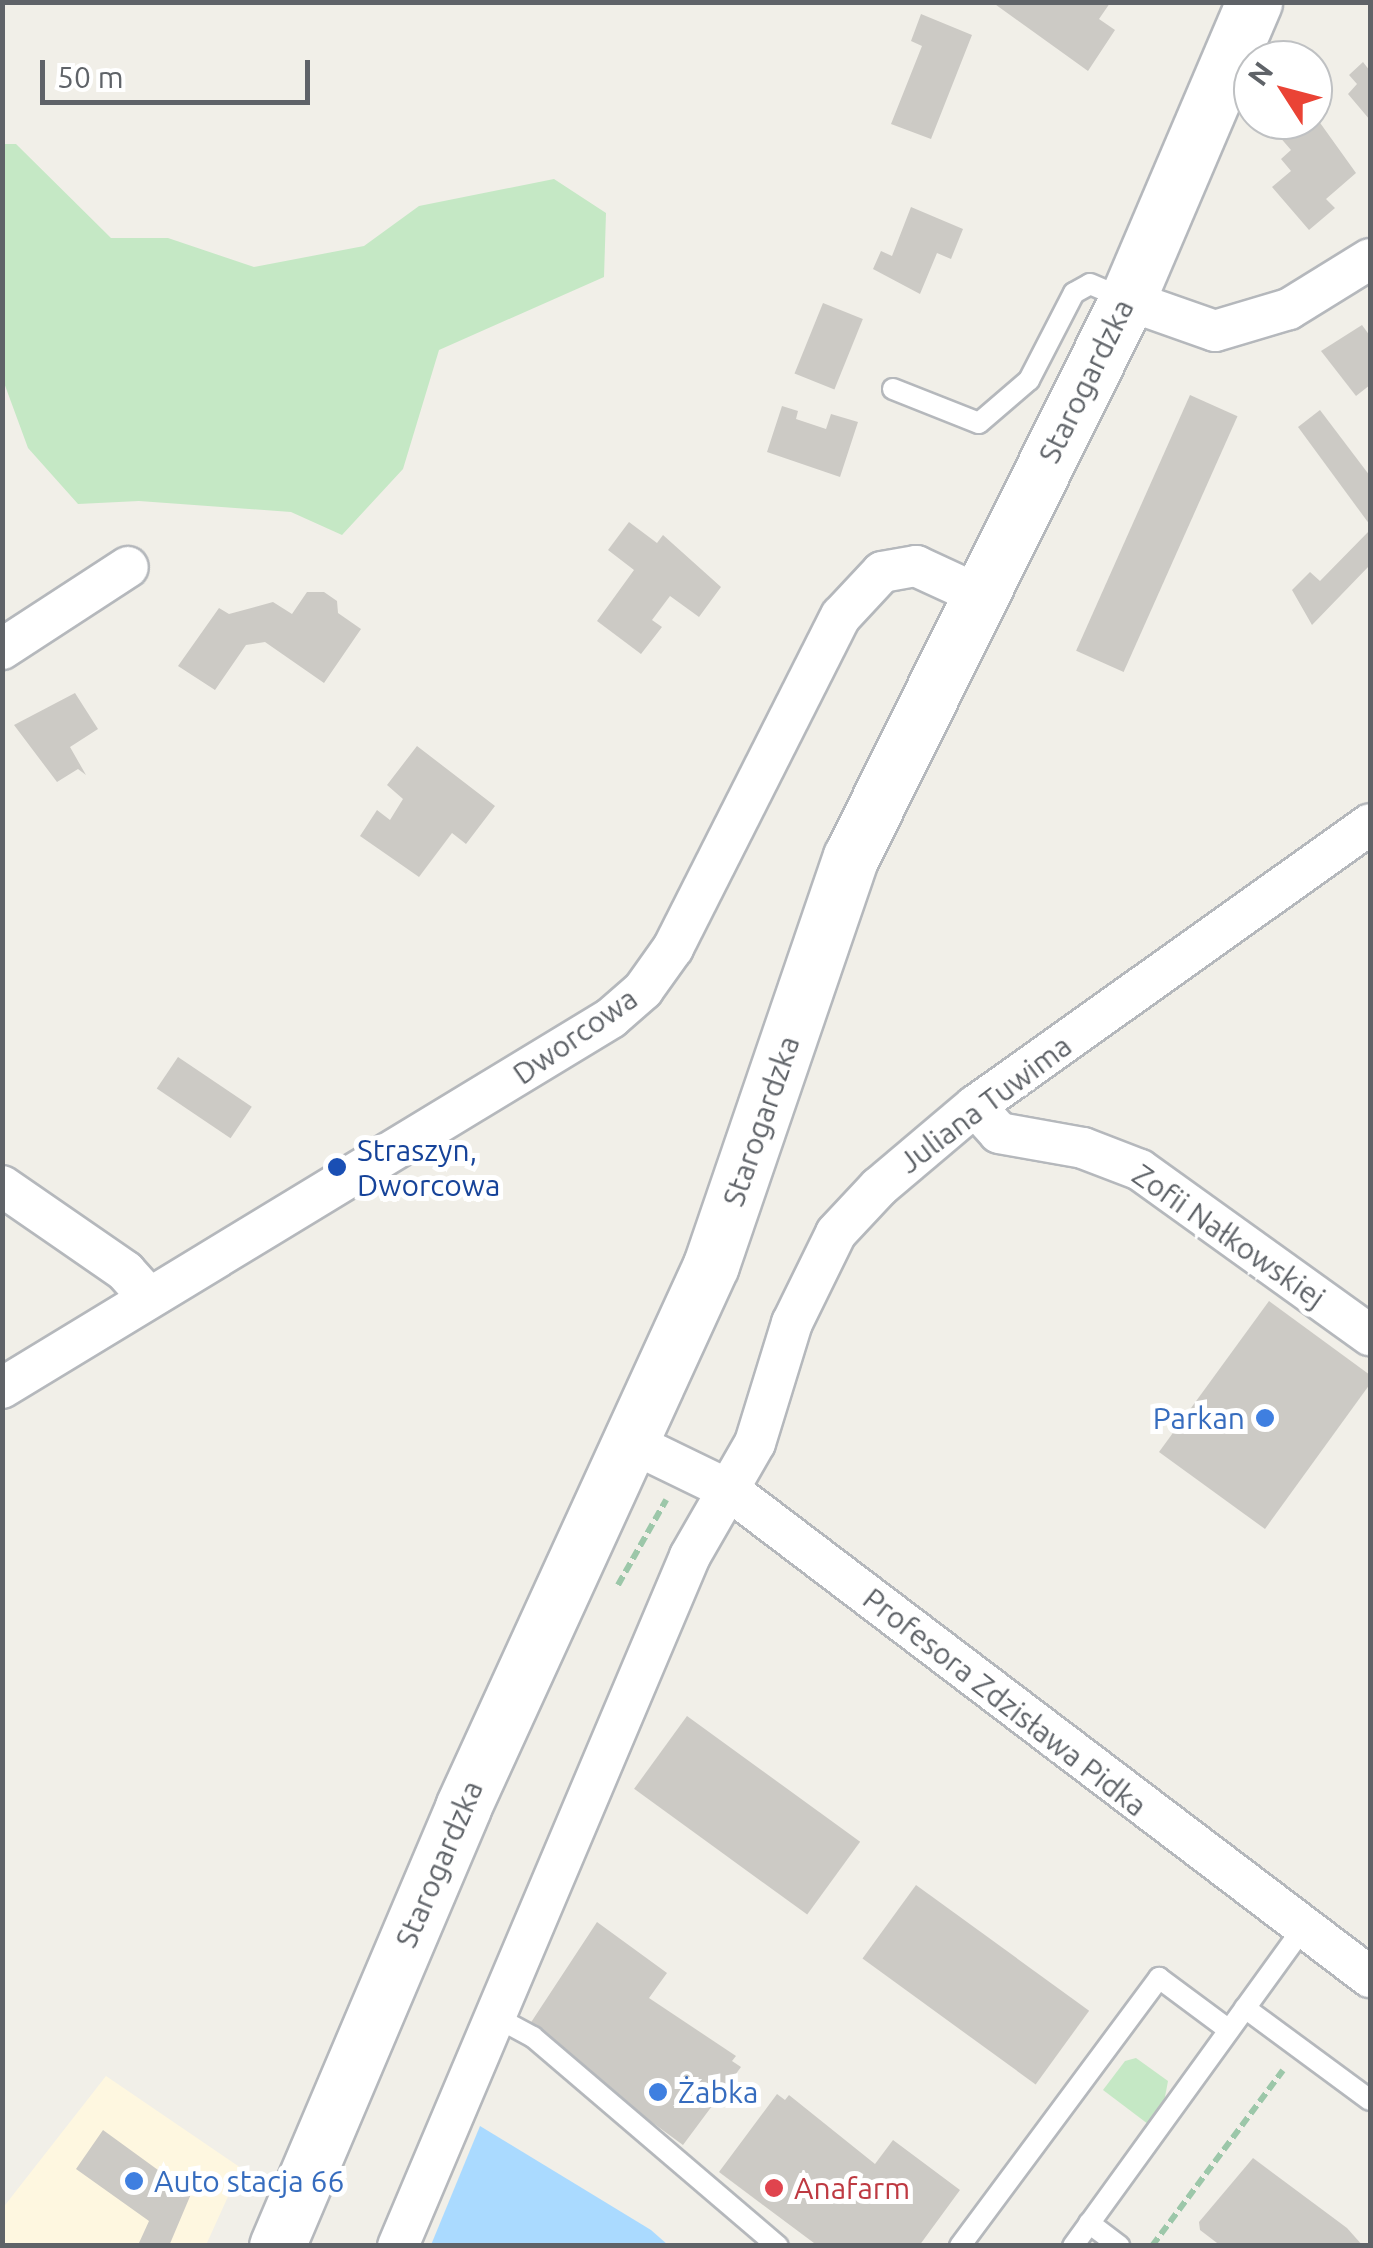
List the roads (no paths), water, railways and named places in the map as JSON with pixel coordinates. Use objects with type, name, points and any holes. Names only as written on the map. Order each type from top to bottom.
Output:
[{"type":"main road","name":"Starogardzka","points":[[277,2246],[463,1807],[711,1265],[851,858],[1127,300],[1254,2]]},
{"type":"street","points":[[1127,300],[1215,331],[1289,308],[1370,260]]},
{"type":"street","name":"Dworcowa","points":[[2,1388],[611,1018],[643,990],[672,948],[840,616],[882,572],[916,566],[981,596]]},
{"type":"street","points":[[2,649],[128,567]]},
{"type":"street","name":"Juliana Tuwima","points":[[398,2246],[690,1556],[756,1443],[805,1289],[836,1233],[879,1187],[975,1106],[1370,824]]},
{"type":"street","name":"Zofii Nałkowskiej","points":[[975,1106],[999,1133],[1083,1148],[1140,1170],[1370,1335]]},
{"type":"street","points":[[2,1186],[125,1271],[148,1298]]},
{"type":"street","name":"Profesora Zdzisława Pidka","points":[[630,1442],[730,1490],[1370,1977]]},
{"type":"lane","points":[[893,389],[979,423],[1029,380],[1074,293],[1090,284],[1127,300]]},
{"type":"lane","points":[[1073,2246],[1303,1928]]},
{"type":"lane","points":[[960,2246],[1159,1978],[1229,2030]]},
{"type":"lane","points":[[1245,2008],[1370,2100]]},
{"type":"lane","points":[[494,2016],[533,2037],[778,2246]]},
{"type":"lane","points":[[1089,2223],[1119,2246]]},
{"type":"water","points":[[480,2126],[651,2230],[668,2245],[431,2245]]},
{"type":"place","name":"Straszyn, Dworcowa","points":[[337,1167]]},
{"type":"place","name":"Parkan","points":[[1265,1418]]},
{"type":"place","name":"Żabka","points":[[658,2092]]},
{"type":"place","name":"Auto stacja 66","points":[[134,2181]]},
{"type":"place","name":"Anafarm","points":[[774,2188]]}]
